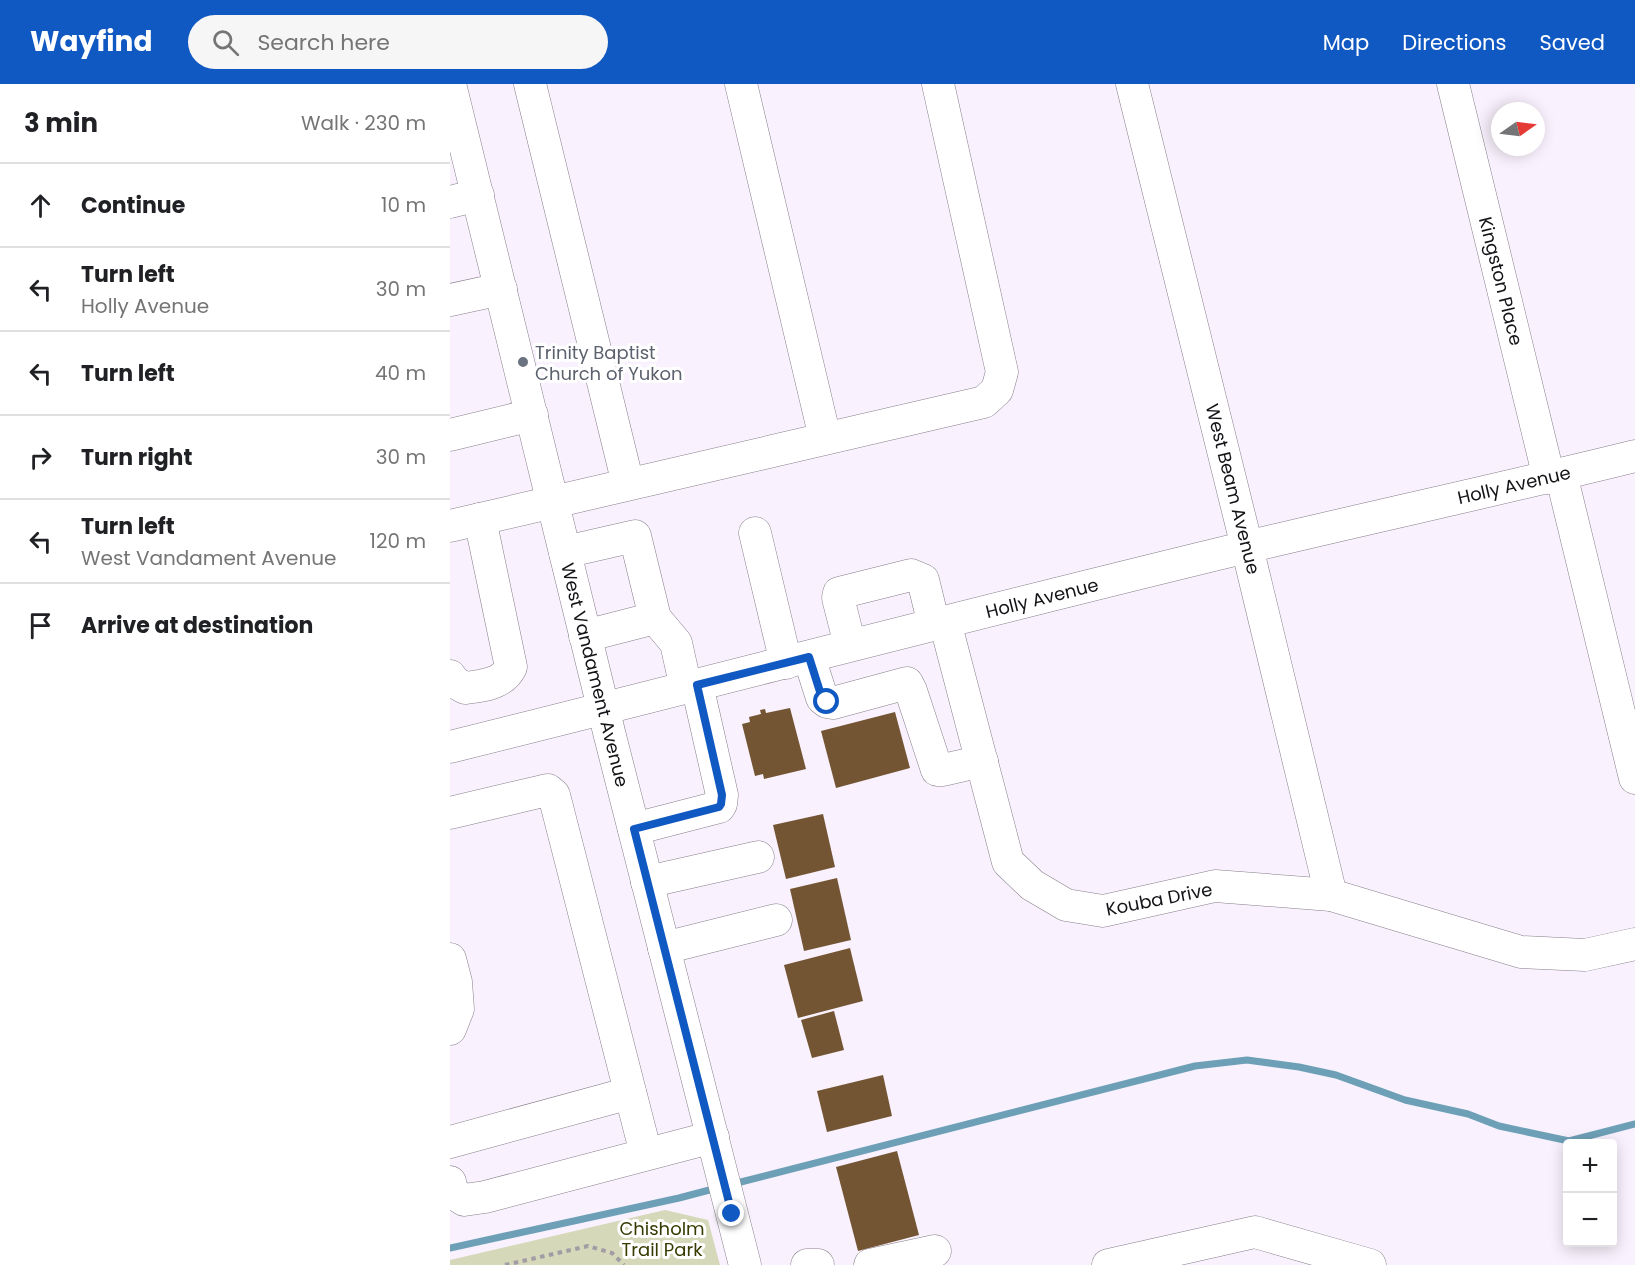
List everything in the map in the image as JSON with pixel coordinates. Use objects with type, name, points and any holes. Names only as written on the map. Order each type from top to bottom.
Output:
[{"type":"street","name":"West Vandament Avenue","points":[[450,84],[464,199],[501,289],[603,709],[745,1265]]},
{"type":"street","points":[[530,84],[628,484]]},
{"type":"street","points":[[741,84],[825,438]]},
{"type":"street","points":[[450,526],[984,402],[997,390],[1002,372],[938,84]]},
{"type":"street","name":"West Beam Avenue","points":[[1132,84],[1331,895]]},
{"type":"street","name":"Kingston Place","points":[[1454,84],[1635,778]]},
{"type":"street","points":[[450,300],[501,289]]},
{"type":"street","points":[[450,435],[532,415]]},
{"type":"street","name":"Holly Avenue","points":[[450,747],[1247,547],[1635,456]]},
{"type":"street","points":[[450,676],[454,682],[465,688],[499,680],[508,674],[511,667],[480,519]]},
{"type":"street","points":[[755,533],[798,660],[822,698],[833,703],[907,683],[937,770],[982,761]]},
{"type":"street","points":[[565,552],[635,536],[655,618],[676,643],[692,686],[722,795],[719,807],[634,829]]},
{"type":"street","name":"Kouba Drive","points":[[850,645],[838,598],[839,593],[911,575],[923,580],[940,624],[982,761],[1008,862],[1032,885],[1066,905],[1103,911],[1215,886],[1331,895],[1521,952],[1585,955],[1635,944]]},
{"type":"street","points":[[585,636],[655,618]]},
{"type":"street","points":[[450,813],[543,790],[548,790],[554,795],[646,1154]]},
{"type":"street","points":[[647,882],[758,857]]},
{"type":"street","points":[[664,948],[776,920]]},
{"type":"street","points":[[450,959],[456,982],[458,1009],[450,1029]]},
{"type":"street","points":[[450,1142],[630,1094]]},
{"type":"street","points":[[450,1182],[452,1192],[464,1200],[485,1197],[646,1154],[716,1150]]},
{"type":"street","points":[[1108,1265],[1255,1232],[1371,1265]]},
{"type":"street","points":[[870,1265],[935,1251]]},
{"type":"street","points":[[807,1265],[818,1265]]},
{"type":"path","points":[[505,1265],[588,1246],[612,1253],[624,1265]]},
{"type":"green space","name":"Chisholm Trail Park","points":[[665,1210],[708,1220],[720,1265],[450,1265],[450,1260]]},
{"type":"building","points":[[790,708],[806,769],[764,779],[763,774],[755,776],[742,724],[750,722],[749,717],[761,714],[760,710],[765,709],[766,713]]},
{"type":"building","points":[[895,712],[910,768],[836,788],[821,731]]},
{"type":"building","points":[[823,814],[835,867],[786,879],[773,825]]},
{"type":"building","points":[[837,878],[851,940],[804,951],[790,889]]},
{"type":"building","points":[[850,948],[863,1001],[798,1018],[784,965]]},
{"type":"building","points":[[834,1011],[844,1050],[812,1058],[801,1020]]},
{"type":"building","points":[[883,1075],[892,1116],[827,1132],[817,1091]]},
{"type":"building","points":[[897,1151],[919,1235],[858,1251],[836,1167]]},
{"type":"waterway","points":[[733,1184],[1195,1066],[1247,1060],[1336,1075],[1405,1100],[1468,1114],[1499,1126],[1569,1141],[1635,1124]]},
{"type":"waterway","points":[[450,1248],[717,1188]]},
{"type":"place","name":"Trinity Baptist Church of Yukon","points":[[523,362]]},
{"type":"route","points":[[732,1214],[634,829],[719,807],[721,804],[722,795],[697,685],[809,657],[822,698],[827,702]]}]
